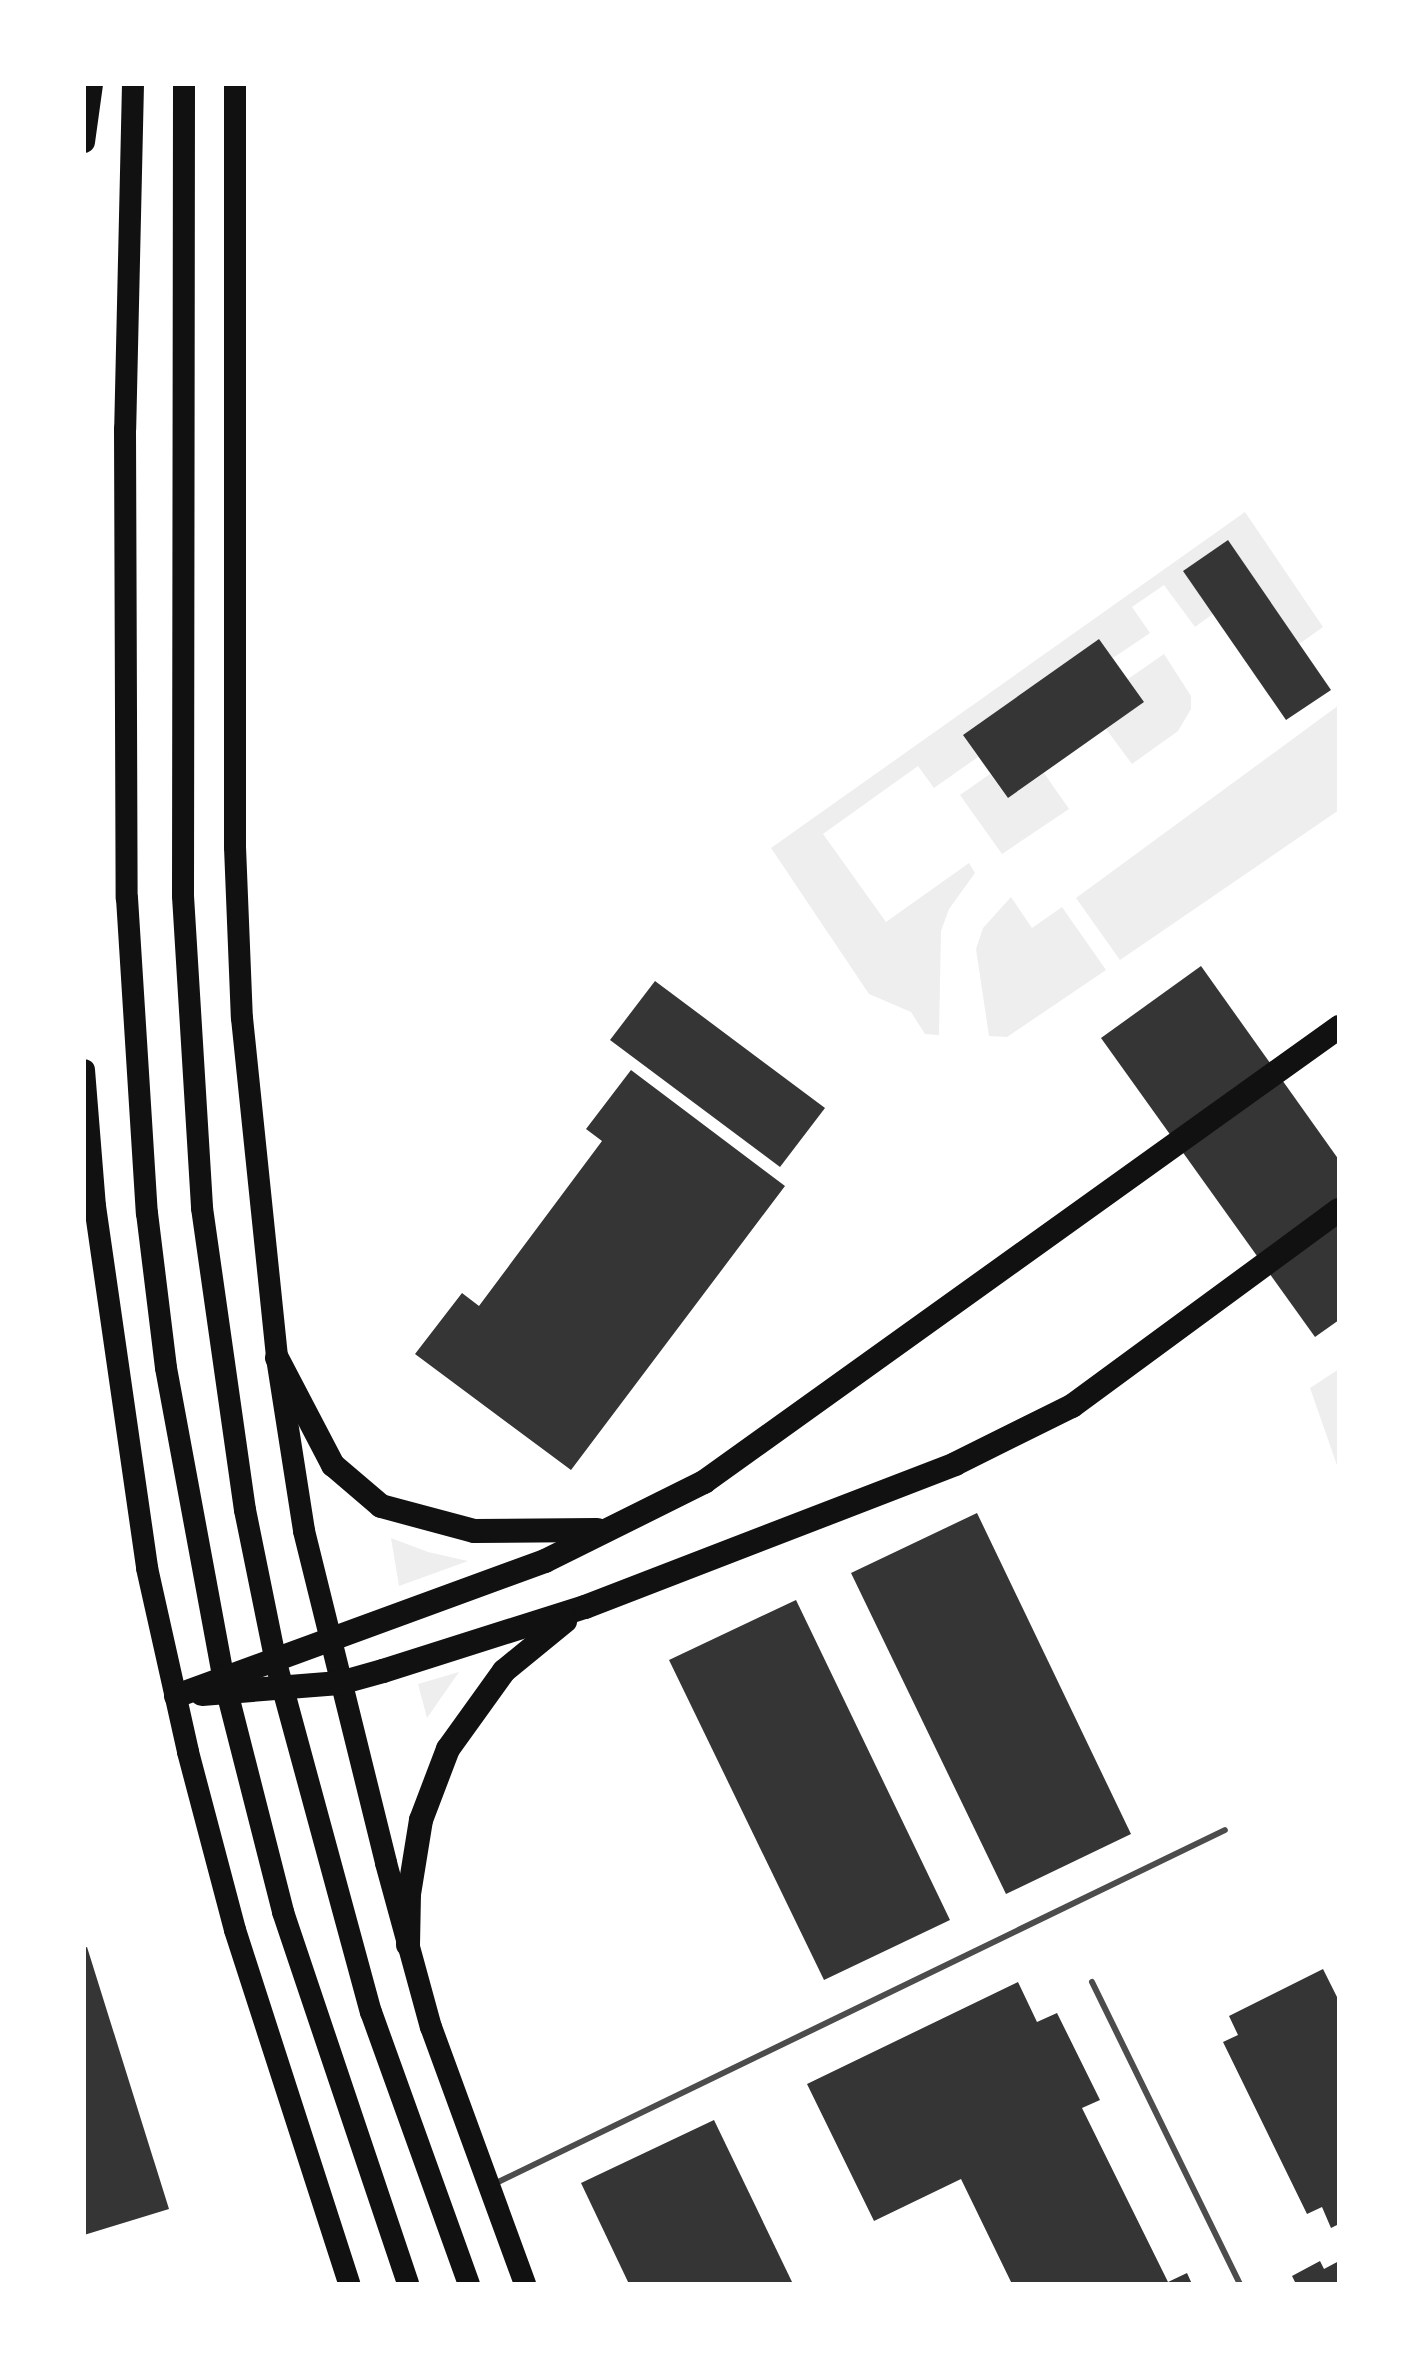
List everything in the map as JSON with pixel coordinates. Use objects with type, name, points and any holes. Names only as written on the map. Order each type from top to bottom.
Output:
[{"type":"highway","points":[[84,142],[92,84]]},
{"type":"highway","points":[[133,84],[125,429],[127,898],[147,1213],[166,1368],[223,1676],[283,1912],[408,2284]]},
{"type":"highway","points":[[184,84],[184,928],[200,1193],[221,1358],[273,1648],[314,1810],[371,2012],[469,2284]]},
{"type":"highway","points":[[235,84],[235,847],[242,1018],[277,1358],[304,1531],[408,1945],[487,2188],[525,2284]]},
{"type":"highway","points":[[176,1696],[330,1636],[545,1561],[626,1524],[729,1464],[1339,1027]]},
{"type":"highway","points":[[84,1070],[118,1381],[147,1568],[235,1930],[345,2281]]},
{"type":"highway","points":[[176,1696],[340,1683],[585,1607],[1017,1436],[1072,1406],[1339,1210]]},
{"type":"highway","points":[[277,1358],[333,1465],[381,1506],[425,1521],[500,1533],[575,1533],[626,1524]]},
{"type":"highway","points":[[408,1945],[418,1833],[448,1749],[504,1671],[585,1607]]},
{"type":"lane","points":[[487,2188],[1225,1830]]},
{"type":"lane","points":[[1092,1982],[1240,2284]]},
{"type":"shaded area","points":[[1245,512],[1323,627],[1299,644],[1228,540],[1183,571],[1213,614],[1195,627],[1164,585],[1132,607],[1150,633],[1113,658],[1099,639],[963,735],[978,757],[934,788],[918,766],[823,834],[886,922],[969,863],[975,873],[949,909],[941,931],[939,1035],[925,1034],[911,1012],[869,994],[771,848]]},
{"type":"shaded area","points":[[1164,654],[1191,696],[1191,709],[1178,731],[1132,764],[1106,729],[1144,702],[1128,679]]},
{"type":"shaded area","points":[[1339,705],[1339,810],[1120,960],[1076,898]]},
{"type":"shaded area","points":[[1044,773],[1069,809],[1002,854],[960,795],[990,774],[1008,798]]},
{"type":"shaded area","points":[[1011,897],[1032,928],[1062,907],[1106,970],[1007,1037],[989,1036],[976,949],[983,928]]},
{"type":"shaded area","points":[[1339,1369],[1339,1471],[1310,1388]]},
{"type":"shaded area","points":[[391,1538],[428,1552],[468,1561],[399,1586]]},
{"type":"shaded area","points":[[459,1672],[427,1718],[418,1684]]},
{"type":"building","points":[[1228,540],[1331,690],[1286,720],[1183,571]]},
{"type":"building","points":[[1099,639],[1144,702],[1008,798],[963,735]]},
{"type":"building","points":[[1201,966],[1339,1160],[1339,1320],[1315,1337],[1101,1038]]},
{"type":"building","points":[[655,981],[825,1108],[780,1167],[610,1040]]},
{"type":"building","points":[[631,1070],[785,1186],[571,1470],[415,1354],[462,1293],[479,1306],[602,1141],[586,1129]]},
{"type":"building","points":[[977,1513],[1131,1834],[1006,1894],[851,1573]]},
{"type":"building","points":[[796,1600],[950,1920],[824,1980],[669,1660]]},
{"type":"building","points":[[87,1947],[169,2209],[84,2235],[84,1948]]},
{"type":"building","points":[[1323,1969],[1339,2001],[1339,2224],[1331,2228],[1322,2207],[1307,2214],[1223,2042],[1238,2035],[1229,2016]]},
{"type":"building","points":[[1018,1982],[1037,2022],[1057,2013],[1100,2100],[1082,2108],[1168,2282],[1187,2273],[1192,2284],[1012,2284],[961,2179],[874,2221],[807,2084]]},
{"type":"building","points":[[714,2120],[793,2284],[629,2284],[581,2183]]},
{"type":"building","points":[[1320,2261],[1324,2269],[1339,2261],[1339,2284],[1296,2284],[1292,2276]]}]
